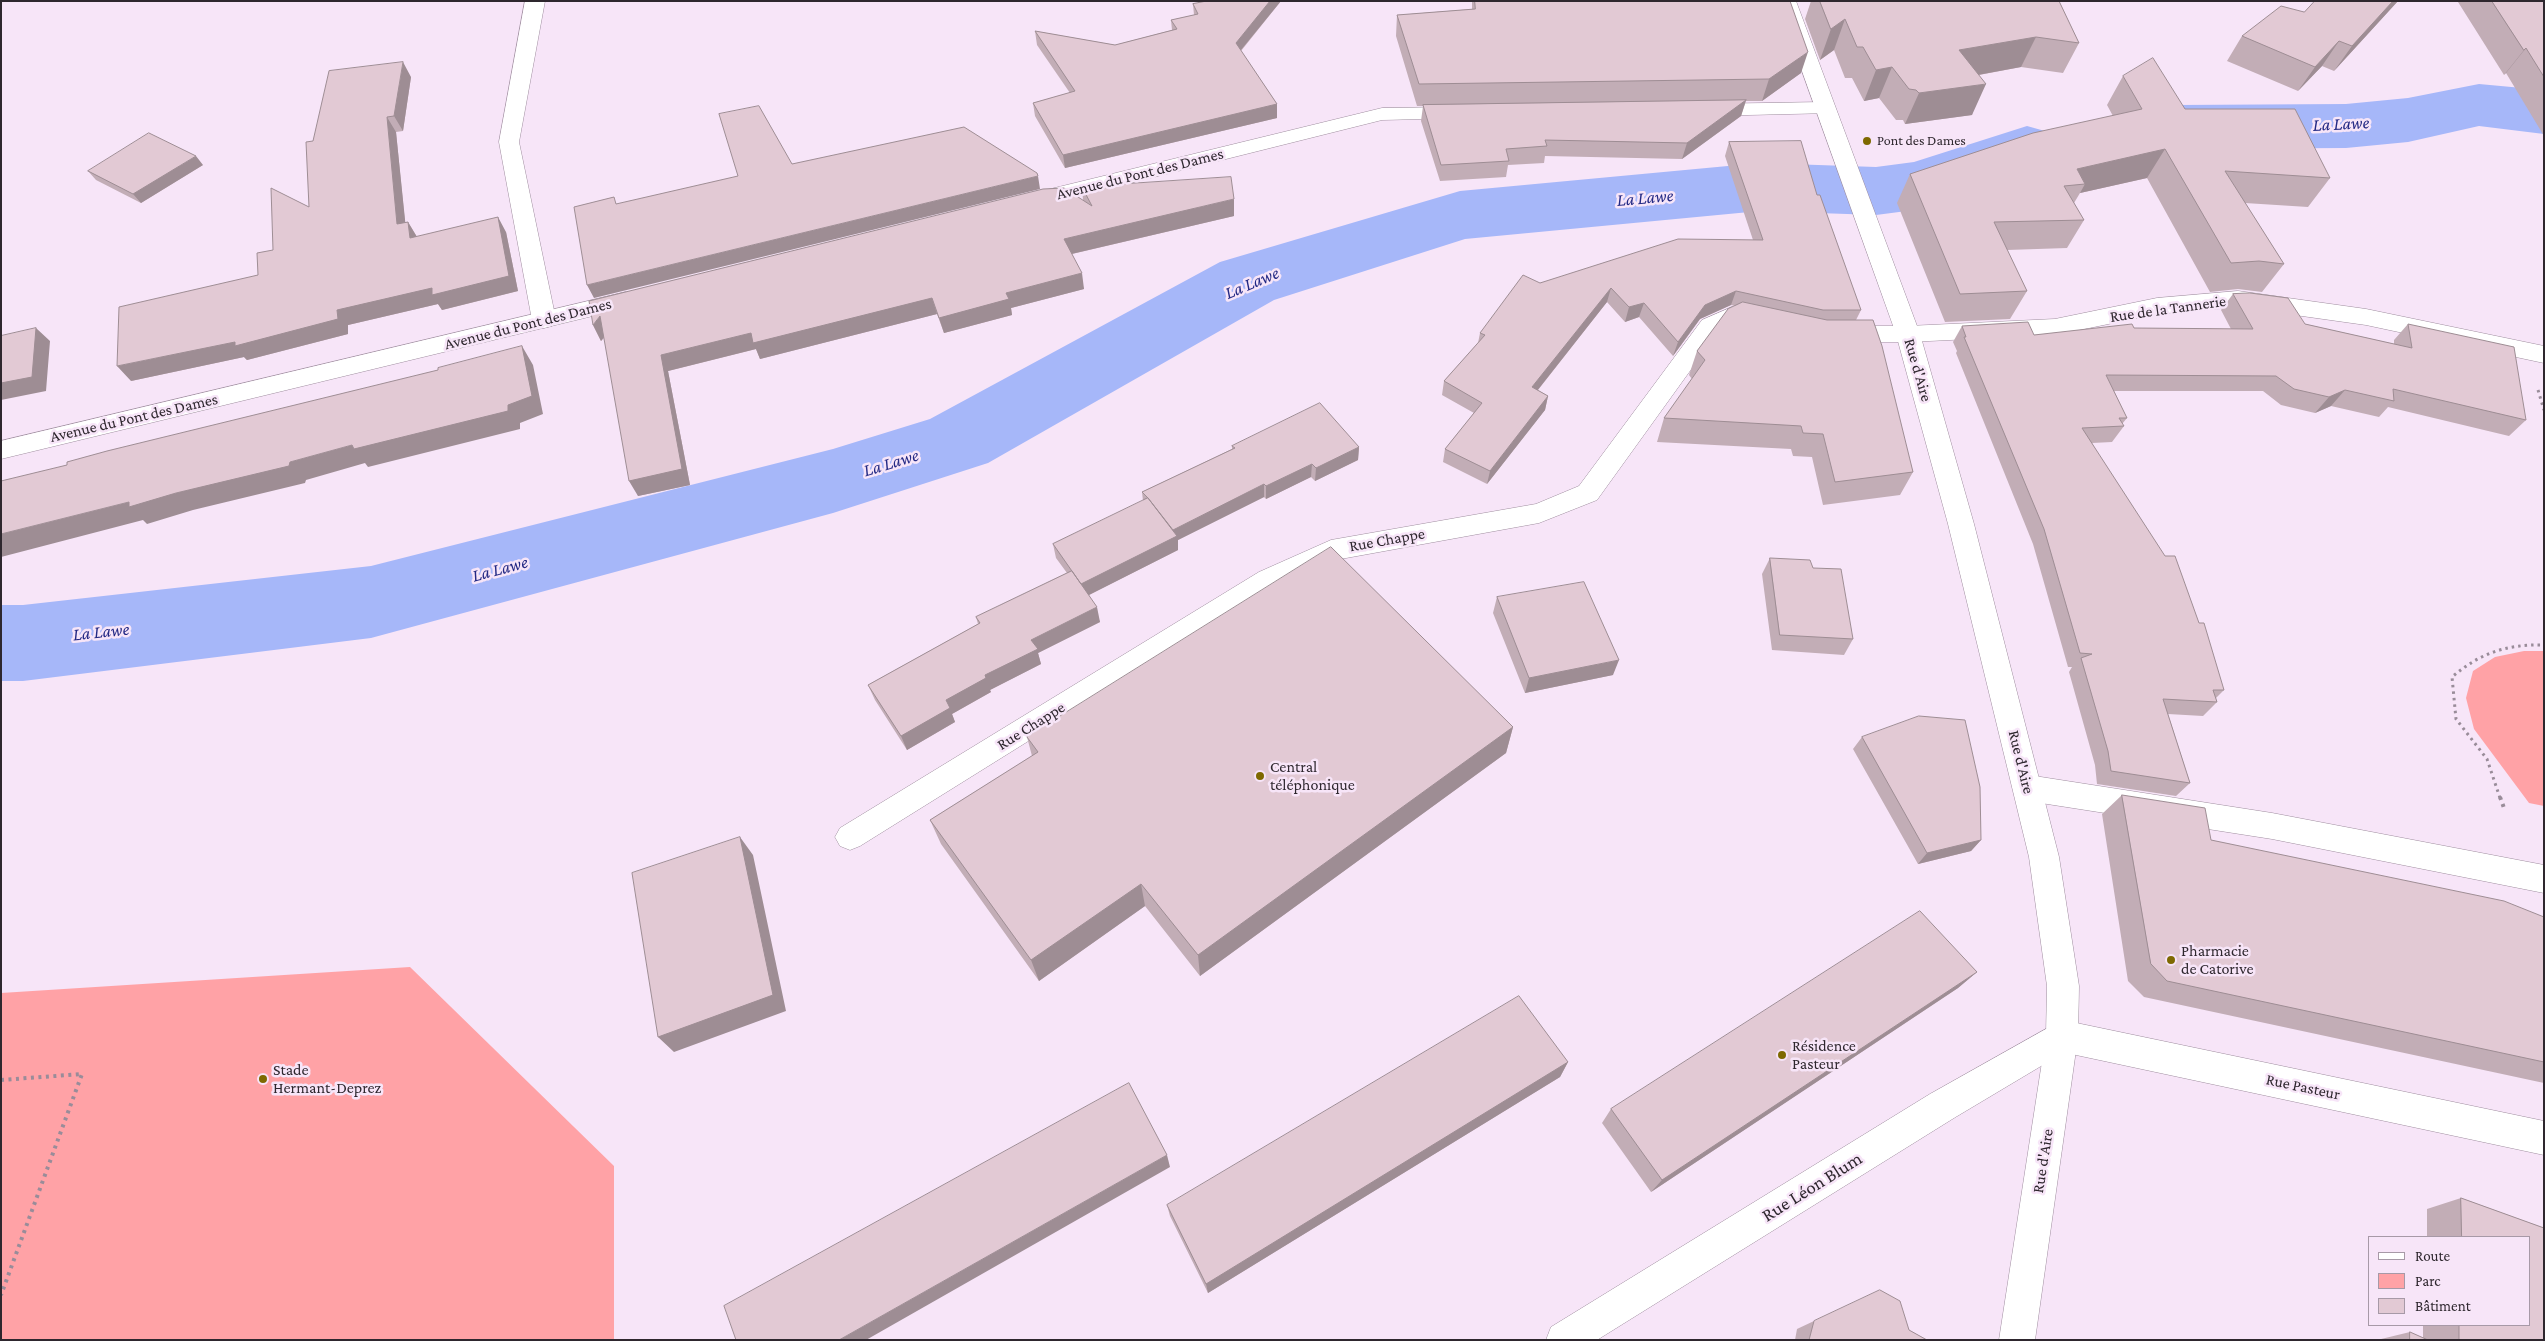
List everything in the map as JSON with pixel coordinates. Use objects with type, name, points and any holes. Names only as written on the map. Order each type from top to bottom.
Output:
[{"type":"street","points":[[535,1],[509,142],[544,320]]},
{"type":"street","points":[[1686,110],[1825,108],[1786,1]]},
{"type":"street","name":"Rue d'Aire","points":[[1825,108],[1908,334],[1961,524],[2044,857],[2063,986],[2062,1036],[2017,1340]]},
{"type":"street","name":"Avenue du Pont des Dames","points":[[1016,204],[1382,114],[1480,113]]},
{"type":"street","name":"Avenue du Pont des Dames","points":[[1,450],[650,294]]},
{"type":"street","name":"Rue de la Tannerie","points":[[1908,334],[2055,327],[2158,306],[2238,299],[2366,317],[2544,355]]},
{"type":"street","name":"Rue Chappe","points":[[850,837],[1268,579],[1331,550],[1539,513],[1588,493],[1710,326],[1732,315],[1779,326]]},
{"type":"street","points":[[1817,334],[1908,334]]},
{"type":"street","points":[[2028,788],[2272,826],[2544,879]]},
{"type":"street","name":"Rue Pasteur","points":[[2062,1036],[2146,1052],[2176,1061],[2544,1138]]},
{"type":"street","name":"Rue Léon Blum","points":[[1564,1340],[1942,1106],[2062,1036]]},
{"type":"path","points":[[2504,808],[2487,759],[2456,719],[2452,678],[2471,660],[2501,647],[2544,645]]},
{"type":"path","points":[[1,1080],[82,1074],[1,1295]]},
{"type":"green space","points":[[2524,651],[2544,651],[2544,806],[2529,803],[2474,729],[2466,698],[2473,671],[2495,657]]},
{"type":"green space","name":"Stade Hermant-Deprez","points":[[410,967],[614,1166],[614,1340],[1,1340],[1,993]]},
{"type":"building","points":[[1207,1],[1270,1],[1236,43],[1277,104],[1063,155],[1033,103],[1075,91],[1035,31],[1115,45],[1177,29],[1171,20],[1198,14],[1193,4]]},
{"type":"building","points":[[1475,1],[1790,1],[1808,52],[1769,79],[1419,84],[1397,15],[1475,9]]},
{"type":"building","points":[[1820,1],[2059,1],[2079,43],[2036,37],[1959,50],[1986,84],[1919,93],[1916,90],[1909,89],[1892,67],[1876,70],[1863,47],[1857,47],[1845,19],[1831,29]]},
{"type":"building","points":[[2315,1],[2393,1],[2352,46],[2339,41],[2315,67],[2242,36],[2281,6],[2304,12]]},
{"type":"building","points":[[2492,1],[2544,1],[2544,77],[2526,48],[2524,50]]},
{"type":"building","points":[[2153,58],[2185,109],[2295,109],[2330,178],[2225,171],[2284,264],[2259,261],[2231,263],[2165,149],[2077,169],[2085,184],[2064,186],[2084,220],[1994,222],[2027,291],[1960,294],[1910,174],[2033,133],[2142,109],[2123,76]]},
{"type":"building","points":[[403,62],[394,116],[387,117],[397,224],[408,222],[410,238],[498,217],[509,276],[432,295],[432,288],[337,310],[338,319],[235,346],[235,342],[117,366],[119,307],[258,275],[257,253],[273,250],[271,188],[309,207],[306,142],[313,141],[329,71]]},
{"type":"building","points":[[1746,100],[1687,143],[1545,140],[1547,146],[1506,149],[1509,161],[1441,165],[1423,105]]},
{"type":"building","points":[[759,106],[792,164],[964,127],[1037,173],[1038,176],[587,285],[574,207],[614,197],[616,204],[738,176],[719,114]]},
{"type":"building","points":[[149,133],[196,156],[133,194],[88,171]]},
{"type":"building","points":[[1801,141],[1817,195],[1820,195],[1861,310],[1823,310],[1736,291],[1705,305],[1678,342],[1644,303],[1629,307],[1611,288],[1532,387],[1548,396],[1490,471],[1445,449],[1482,403],[1444,381],[1485,335],[1480,333],[1523,275],[1540,283],[1678,239],[1763,240],[1729,142]]},
{"type":"building","points":[[1231,177],[1234,199],[1064,239],[1082,273],[1006,293],[1009,299],[939,318],[932,298],[753,343],[751,333],[661,355],[682,469],[629,481],[600,316],[593,325],[589,301],[1043,189],[1064,188],[1092,206],[1082,187]]},
{"type":"building","points":[[2250,293],[2288,298],[2305,324],[2412,348],[2408,324],[2514,347],[2526,420],[2393,389],[2394,401],[2345,390],[2329,397],[2294,389],[2276,376],[2106,375],[2127,418],[2119,418],[2124,426],[2082,428],[2165,556],[2175,556],[2199,623],[2204,623],[2224,690],[2213,690],[2217,702],[2163,699],[2190,783],[2111,771],[2108,751],[2081,658],[2092,654],[2080,653],[2044,529],[1964,337],[1966,337],[1962,326],[2028,322],[2034,335],[2132,324],[2134,328],[2253,329],[2233,294]]},
{"type":"building","points":[[1743,302],[1827,320],[1873,320],[1882,346],[1913,472],[1835,482],[1823,434],[1803,433],[1801,426],[1664,418],[1705,360],[1697,351],[1728,309]]},
{"type":"building","points":[[36,328],[32,377],[1,383],[1,336]]},
{"type":"building","points":[[522,346],[532,396],[508,405],[508,411],[354,449],[352,445],[290,462],[289,466],[176,493],[129,507],[129,502],[1,534],[1,481],[67,465],[67,462],[107,451],[438,370],[438,368]]},
{"type":"building","points":[[1320,403],[1359,447],[1316,468],[1312,464],[1266,486],[1264,484],[1173,530],[1142,492],[1235,448],[1232,446]]},
{"type":"building","points":[[1148,498],[1177,536],[1081,584],[1053,544]]},
{"type":"building","name":"Central téléphonique","points":[[1331,547],[1513,727],[1198,955],[1141,884],[1031,960],[930,820],[1038,752],[1027,737]]},
{"type":"building","points":[[1770,558],[1810,560],[1813,568],[1841,569],[1853,639],[1780,635]]},
{"type":"building","points":[[1072,571],[1097,607],[1031,640],[1038,649],[985,675],[986,678],[946,700],[950,708],[901,736],[868,685],[980,623],[976,617]]},
{"type":"building","points":[[1584,582],[1619,660],[1529,678],[1497,597]]},
{"type":"building","points":[[1919,716],[1965,720],[1980,787],[1981,840],[1927,853],[1862,737]]},
{"type":"building","points":[[2122,795],[2205,808],[2211,840],[2504,901],[2544,917],[2544,1062],[2167,981],[2151,964]]},
{"type":"building","points":[[740,837],[773,995],[658,1037],[632,873]]},
{"type":"building","name":"Résidence Pasteur","points":[[1920,911],[1977,972],[1662,1180],[1611,1109]]},
{"type":"building","points":[[1519,996],[1568,1062],[1206,1284],[1167,1205]]},
{"type":"building","points":[[1129,1083],[1167,1155],[839,1340],[736,1340],[724,1306]]},
{"type":"building","points":[[2461,1198],[2544,1228],[2544,1340],[2459,1340],[2459,1326],[2530,1326],[2530,1236],[2462,1236]]},
{"type":"building","points":[[1880,1290],[1900,1301],[1909,1330],[1927,1340],[1809,1340],[1814,1321]]},
{"type":"building","points":[[2410,1332],[2428,1340],[2410,1340]]},
{"type":"waterway","name":"La Lawe","points":[[2176,127],[2346,126],[2408,120],[2479,105],[2544,112]]},
{"type":"waterway","name":"La Lawe","points":[[1,643],[23,643],[371,602],[833,481],[959,441],[1247,281],[1460,215],[1760,187],[1876,191],[1922,185],[2027,149]]},
{"type":"place","name":"Pont des Dames","points":[[1867,141]]},
{"type":"place","name":"Central téléphonique","points":[[1260,776]]},
{"type":"place","name":"Pharmacie de Catorive","points":[[2171,960]]},
{"type":"place","name":"Résidence Pasteur","points":[[1782,1055]]},
{"type":"place","name":"Stade Hermant-Deprez","points":[[263,1079]]}]
